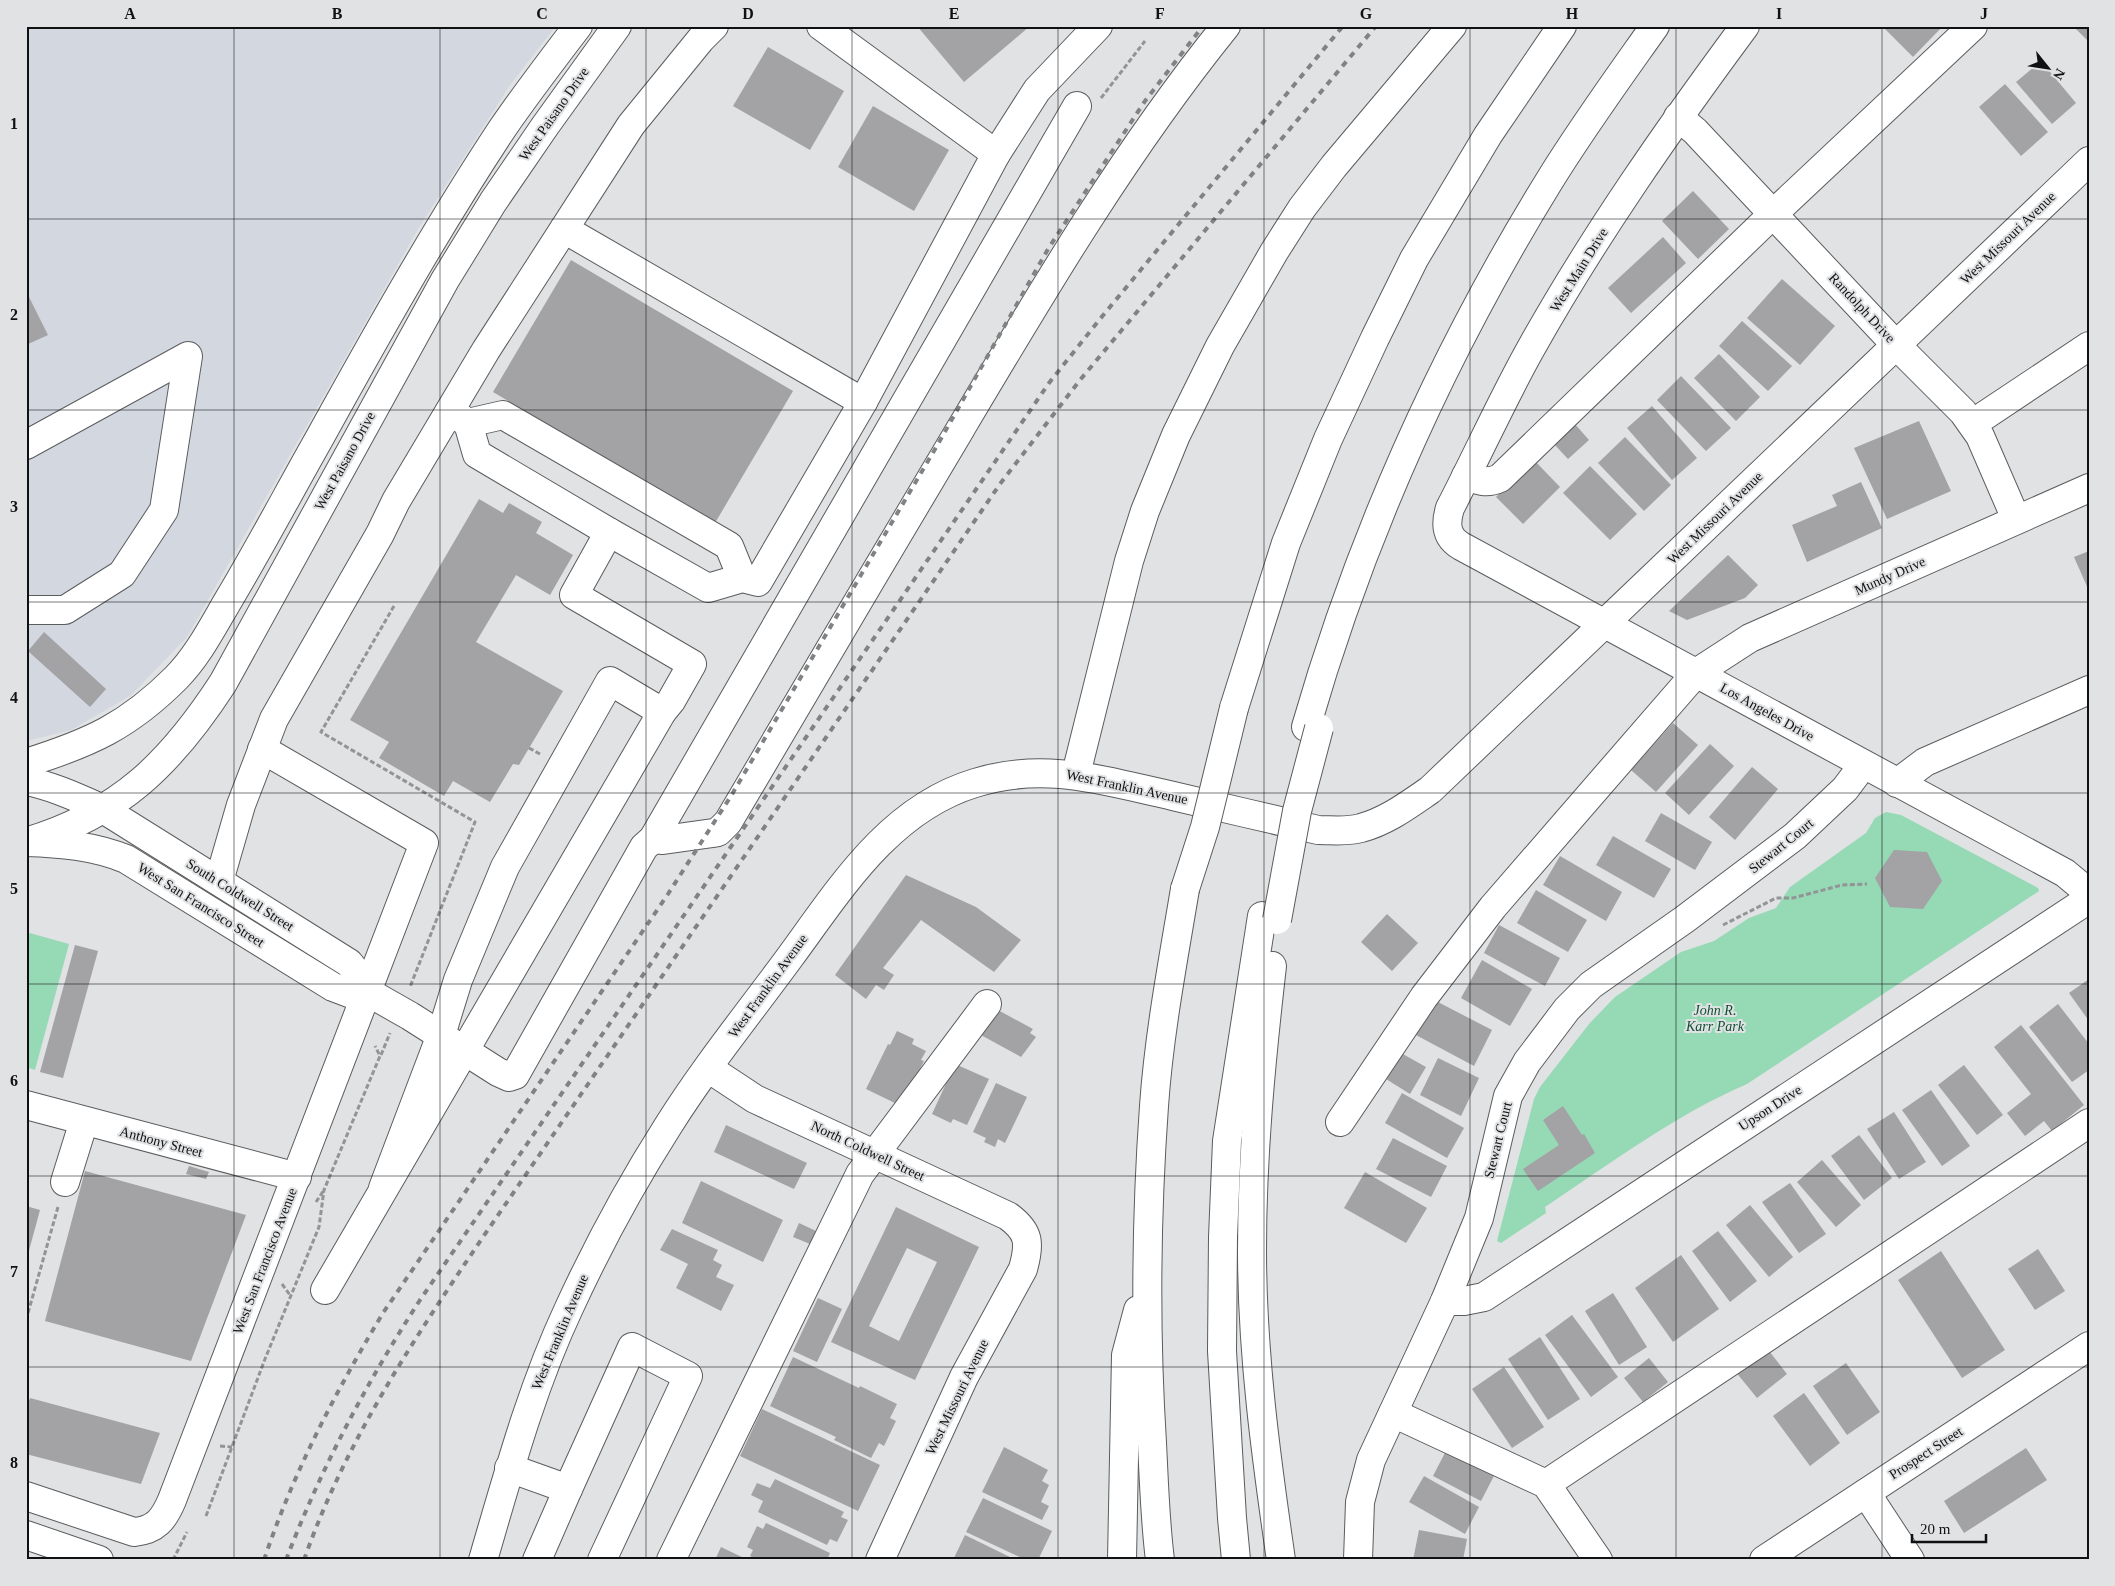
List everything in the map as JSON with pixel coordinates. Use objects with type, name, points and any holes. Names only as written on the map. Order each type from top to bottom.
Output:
[{"type":"main road","points":[[26,763],[75,747],[102,735],[138,713],[178,676],[199,650],[248,568],[378,334],[430,246],[502,129],[578,26]]},
{"type":"main road","name":"West Paisano Drive","points":[[26,842],[56,833],[103,809],[147,777],[175,749],[199,719],[223,682],[445,280],[493,202],[617,26]]},
{"type":"main road","points":[[219,881],[241,805],[274,719],[380,534],[396,501],[459,417],[564,229],[632,125],[701,39],[714,26]]},
{"type":"main road","points":[[821,26],[996,154]]},
{"type":"main road","points":[[459,417],[477,454],[708,588],[742,578],[758,582],[863,402],[996,154],[1037,90],[1098,26]]},
{"type":"main road","points":[[653,839],[663,840],[713,834],[723,828],[728,822],[1038,298],[1144,134],[1226,26]]},
{"type":"main road","points":[[1076,774],[1129,561],[1142,520],[1176,435],[1215,355],[1274,252],[1302,208],[1334,166],[1452,26]]},
{"type":"main road","points":[[1160,1560],[1156,1529],[1149,1403],[1146,1279],[1154,1105],[1170,978],[1185,889],[1205,827],[1234,708],[1286,543],[1328,439],[1414,259],[1483,144],[1562,26]]},
{"type":"main road","points":[[1280,1560],[1259,1401],[1252,1250],[1253,1165],[1269,918],[1279,831],[1313,728],[1318,685],[1388,495],[1433,394],[1490,283],[1549,182],[1655,26]]},
{"type":"main road","points":[[1637,52],[1664,26]]},
{"type":"main road","name":"West Main Drive","points":[[1447,531],[1447,518],[1450,508],[1530,350],[1592,247],[1678,117],[1745,26]]},
{"type":"main road","points":[[1466,476],[1483,482],[1492,482],[1500,478],[1773,214],[1974,26]]},
{"type":"main road","points":[[366,991],[441,1035],[498,1072],[510,1078],[515,1075],[644,847],[653,839],[1077,106]]},
{"type":"main road","name":"Randolph Drive","points":[[1678,117],[1695,131],[1896,345],[1963,412],[1980,436],[2016,519]]},
{"type":"main road","name":"West Missouri Avenue","points":[[1318,830],[1361,828],[1396,813],[1430,790],[2089,162]]},
{"type":"main road","points":[[564,229],[863,402]]},
{"type":"main road","points":[[1972,424],[2089,346]]},
{"type":"main road","points":[[26,446],[188,356],[164,510],[122,574],[65,610],[26,610]]},
{"type":"main road","points":[[459,417],[503,415],[729,546],[742,578]]},
{"type":"main road","name":"Mundy Drive","points":[[1340,1122],[1424,996],[1493,908],[1696,673],[1750,638],[2089,488]]},
{"type":"main road","name":"Los Angeles Drive","points":[[1447,531],[1456,543],[2065,873],[2089,893]]},
{"type":"main road","points":[[325,1290],[464,1050],[496,1000],[656,708],[671,701],[692,664],[574,595],[609,532]]},
{"type":"main road","points":[[383,1188],[441,1035],[458,980],[505,867],[610,681],[656,708]]},
{"type":"main road","points":[[1897,783],[1925,762],[2089,690]]},
{"type":"main road","name":"West San Francisco Avenue","points":[[26,1496],[134,1532],[145,1531],[155,1526],[163,1518],[172,1500],[424,844],[262,749]]},
{"type":"main road","name":"Stewart Court","points":[[1358,1560],[1360,1502],[1371,1460],[1445,1301],[1479,1218],[1508,1096],[1527,1062],[1567,1009],[1591,985],[1724,890],[1795,836],[1845,789],[1863,765]]},
{"type":"main road","name":"West Franklin Avenue","points":[[482,1560],[536,1388],[568,1310],[631,1188],[669,1124],[708,1068],[848,879],[892,830],[943,796],[975,782],[1022,774],[1076,774],[1318,830]]},
{"type":"main road","name":"South Coldwell Street","points":[[26,782],[49,787],[103,809],[349,963],[362,978],[366,991]]},
{"type":"main road","name":"West San Francisco Street","points":[[26,842],[81,847],[103,851],[126,859],[333,987],[354,995],[366,991]]},
{"type":"main road","name":"Upson Drive","points":[[1445,1301],[1464,1301],[1484,1297],[2089,899]]},
{"type":"main road","points":[[1236,1560],[1222,1351],[1223,1237],[1227,1141],[1269,918]]},
{"type":"main road","points":[[458,980],[496,1000]]},
{"type":"main road","points":[[671,1560],[860,1174],[987,1004]]},
{"type":"main road","name":"North Coldwell Street","points":[[708,1068],[755,1099],[1008,1216],[1019,1224],[1025,1234]]},
{"type":"main road","name":"Anthony Street","points":[[26,1105],[297,1177]]},
{"type":"main road","points":[[65,1182],[84,1121]]},
{"type":"main road","points":[[1546,1484],[2089,1123]]},
{"type":"main road","name":"West Missouri Avenue","points":[[880,1560],[964,1377],[1023,1269],[1029,1250],[1025,1234]]},
{"type":"main road","points":[[1122,1560],[1126,1355],[1146,1279]]},
{"type":"main road","name":"Prospect Street","points":[[1764,1560],[2089,1346]]},
{"type":"main road","points":[[537,1560],[632,1348],[688,1376],[602,1560]]},
{"type":"main road","points":[[1393,1413],[1546,1484],[1598,1560]]},
{"type":"main road","points":[[510,1468],[568,1489]]},
{"type":"main road","points":[[1866,1493],[1910,1560]]},
{"type":"main road","points":[[26,1534],[99,1560]]},
{"type":"path","points":[[394,606],[321,732],[475,822],[407,994]]},
{"type":"path","points":[[1720,927],[1776,898],[1793,898],[1842,885],[1867,884]]},
{"type":"path","points":[[206,1516],[265,1359],[319,1226],[324,1190],[394,1025]]},
{"type":"path","points":[[353,1028],[368,1033],[380,1056]]},
{"type":"path","points":[[26,1320],[65,1182]]},
{"type":"path","points":[[280,1280],[290,1295]]},
{"type":"path","points":[[259,1356],[265,1359]]},
{"type":"path","points":[[215,1449],[221,1446],[232,1447]]},
{"type":"shaded area","points":[[26,26],[556,26],[510,85],[418,229],[187,637],[130,696],[71,730],[26,741]]},
{"type":"green space","name":"John R. Karr Park","points":[[1886,812],[1901,815],[2038,888],[2039,891],[1747,1084],[1694,1110],[1644,1141],[1545,1207],[1546,1213],[1501,1243],[1497,1241],[1534,1099],[1540,1087],[1589,1024],[1615,997],[1681,952],[1714,941],[1749,918],[1776,908],[1790,887],[1866,833],[1875,818]]},
{"type":"green space","points":[[26,932],[69,944],[35,1070],[26,1067]]},
{"type":"building","points":[[917,26],[1030,26],[964,82]]},
{"type":"building","points":[[1882,26],[1943,26],[1913,57]]},
{"type":"building","points":[[2073,26],[2089,26],[2089,42]]},
{"type":"building","points":[[768,47],[844,91],[810,150],[733,106]]},
{"type":"building","points":[[2041,61],[2076,103],[2052,124],[2016,82]]},
{"type":"building","points":[[2005,84],[2048,132],[2021,156],[1979,107]]},
{"type":"building","points":[[873,106],[949,150],[914,211],[838,167]]},
{"type":"building","points":[[1693,191],[1729,229],[1698,259],[1662,221]]},
{"type":"building","points":[[1663,237],[1686,263],[1631,313],[1608,288]]},
{"type":"building","points":[[571,260],[793,391],[715,523],[493,392]]},
{"type":"building","points":[[1782,279],[1835,326],[1800,365],[1747,318]]},
{"type":"building","points":[[26,291],[48,335],[26,345]]},
{"type":"building","points":[[1742,321],[1792,366],[1768,391],[1719,346]]},
{"type":"building","points":[[1719,354],[1760,397],[1736,421],[1694,378]]},
{"type":"building","points":[[1681,376],[1731,428],[1706,451],[1657,400]]},
{"type":"building","points":[[1652,406],[1697,458],[1672,480],[1627,428]]},
{"type":"building","points":[[1919,421],[1951,491],[1887,519],[1854,448]]},
{"type":"building","points":[[1574,423],[1589,440],[1568,459],[1553,443]]},
{"type":"building","points":[[1625,437],[1671,485],[1644,511],[1598,463]]},
{"type":"building","points":[[1533,459],[1560,487],[1523,524],[1496,497]]},
{"type":"building","points":[[1590,466],[1637,514],[1610,540],[1563,493]]},
{"type":"building","points":[[1861,482],[1882,528],[1807,562],[1792,525],[1837,506],[1832,495]]},
{"type":"building","points":[[479,499],[503,513],[509,503],[542,522],[536,533],[573,555],[550,595],[516,575],[476,642],[563,691],[519,765],[513,764],[490,802],[453,781],[444,796],[379,758],[389,742],[350,720]]},
{"type":"building","points":[[2089,551],[2089,591],[2074,557]]},
{"type":"building","points":[[1728,555],[1758,585],[1745,598],[1687,620],[1669,611]]},
{"type":"building","points":[[44,632],[106,689],[90,707],[28,651]]},
{"type":"building","points":[[1673,723],[1698,745],[1656,792],[1631,770]]},
{"type":"building","points":[[1710,744],[1734,766],[1689,815],[1665,793]]},
{"type":"building","points":[[1752,767],[1778,789],[1735,840],[1709,817]]},
{"type":"building","points":[[1661,813],[1712,842],[1695,870],[1645,841]]},
{"type":"building","points":[[1613,836],[1671,869],[1654,898],[1596,865]]},
{"type":"building","points":[[1894,850],[1927,852],[1942,881],[1923,909],[1890,907],[1875,878]]},
{"type":"building","points":[[1560,856],[1622,892],[1606,921],[1543,885]]},
{"type":"building","points":[[906,875],[976,907],[1021,940],[994,972],[921,920],[883,968],[894,975],[884,990],[876,985],[866,999],[835,975]]},
{"type":"building","points":[[1536,890],[1587,920],[1568,952],[1517,923]]},
{"type":"building","points":[[1387,914],[1418,943],[1392,971],[1361,942]]},
{"type":"building","points":[[1499,925],[1560,958],[1545,986],[1484,953]]},
{"type":"building","points":[[75,945],[98,951],[63,1078],[40,1072]]},
{"type":"building","points":[[1482,960],[1532,989],[1510,1026],[1461,998]]},
{"type":"building","points":[[2089,979],[2089,1021],[2069,993]]},
{"type":"building","points":[[1434,1000],[1492,1030],[1474,1066],[1414,1034]]},
{"type":"building","points":[[2058,1004],[2089,1044],[2089,1070],[2072,1082],[2029,1027]]},
{"type":"building","points":[[996,1009],[1033,1029],[1030,1033],[1036,1037],[1021,1057],[979,1034]]},
{"type":"building","points":[[2021,1025],[2084,1105],[2052,1131],[2044,1121],[2025,1136],[2007,1113],[2031,1094],[1994,1047]]},
{"type":"building","points":[[897,1031],[914,1039],[912,1044],[926,1051],[921,1060],[924,1061],[901,1106],[866,1089],[888,1044],[890,1045]]},
{"type":"building","points":[[1401,1053],[1426,1067],[1410,1094],[1386,1079]]},
{"type":"building","points":[[1438,1058],[1479,1078],[1461,1116],[1420,1095]]},
{"type":"building","points":[[955,1064],[989,1079],[967,1125],[953,1119],[951,1123],[932,1114]]},
{"type":"building","points":[[1964,1065],[2003,1115],[1977,1135],[1938,1085]]},
{"type":"building","points":[[996,1083],[1027,1097],[1005,1143],[998,1139],[995,1147],[984,1142],[986,1138],[973,1132]]},
{"type":"building","points":[[1931,1090],[1970,1146],[1942,1166],[1902,1110]]},
{"type":"building","points":[[1402,1093],[1464,1128],[1447,1158],[1385,1123]]},
{"type":"building","points":[[1563,1106],[1582,1135],[1584,1134],[1595,1153],[1538,1191],[1523,1169],[1559,1145],[1543,1120]]},
{"type":"building","points":[[1894,1112],[1926,1162],[1899,1179],[1867,1129]]},
{"type":"building","points":[[726,1125],[807,1163],[794,1189],[714,1152]]},
{"type":"building","points":[[1859,1135],[1892,1178],[1864,1200],[1831,1156]]},
{"type":"building","points":[[1393,1138],[1447,1166],[1431,1197],[1376,1169]]},
{"type":"building","points":[[1822,1160],[1861,1205],[1836,1227],[1797,1182]]},
{"type":"building","points":[[189,1166],[209,1172],[206,1179],[186,1174]]},
{"type":"building","points":[[85,1171],[246,1215],[191,1361],[45,1321]]},
{"type":"building","points":[[1365,1172],[1427,1208],[1406,1243],[1344,1208]]},
{"type":"building","points":[[701,1181],[783,1220],[763,1262],[682,1223]]},
{"type":"building","points":[[1790,1183],[1826,1234],[1799,1253],[1762,1202]]},
{"type":"building","points":[[1750,1205],[1793,1257],[1769,1277],[1726,1225]]},
{"type":"building","points":[[26,1206],[40,1210],[27,1258],[26,1257]]},
{"type":"building","points":[[896,1207],[979,1247],[915,1380],[831,1342]],"holes":[[[907,1248],[937,1262],[899,1341],[869,1326]]]},
{"type":"building","points":[[799,1223],[816,1231],[810,1244],[793,1237]]},
{"type":"building","points":[[672,1229],[718,1250],[713,1260],[722,1265],[716,1277],[734,1285],[721,1311],[676,1288],[688,1264],[660,1250]]},
{"type":"building","points":[[1718,1231],[1757,1281],[1730,1302],[1692,1251]]},
{"type":"building","points":[[2038,1249],[2065,1291],[2035,1310],[2008,1269]]},
{"type":"building","points":[[1941,1251],[2005,1350],[1962,1378],[1898,1280]]},
{"type":"building","points":[[1681,1255],[1719,1309],[1673,1342],[1635,1288]]},
{"type":"building","points":[[1613,1293],[1647,1347],[1619,1365],[1585,1311]]},
{"type":"building","points":[[818,1298],[842,1309],[817,1362],[793,1351]]},
{"type":"building","points":[[1572,1315],[1618,1377],[1591,1397],[1545,1335]]},
{"type":"building","points":[[1540,1337],[1580,1399],[1548,1420],[1508,1359]]},
{"type":"building","points":[[1766,1347],[1787,1374],[1757,1398],[1735,1371]]},
{"type":"building","points":[[793,1357],[897,1404],[890,1418],[896,1421],[884,1446],[879,1443],[871,1458],[834,1440],[836,1437],[770,1406]]},
{"type":"building","points":[[1649,1358],[1668,1382],[1643,1402],[1624,1378]]},
{"type":"building","points":[[1846,1363],[1880,1412],[1847,1435],[1813,1386]]},
{"type":"building","points":[[1504,1367],[1544,1427],[1512,1448],[1472,1389]]},
{"type":"building","points":[[1804,1393],[1840,1443],[1810,1466],[1773,1416]]},
{"type":"building","points":[[30,1398],[160,1433],[141,1484],[26,1454],[26,1411]]},
{"type":"building","points":[[762,1409],[880,1465],[858,1511],[740,1456]]},
{"type":"building","points":[[1004,1447],[1048,1470],[1042,1481],[1049,1485],[1041,1502],[1049,1506],[1042,1520],[982,1492]]},
{"type":"building","points":[[1448,1447],[1496,1472],[1481,1501],[1433,1476]]},
{"type":"building","points":[[2026,1448],[2047,1480],[1964,1533],[1944,1501]]},
{"type":"building","points":[[1424,1476],[1479,1507],[1465,1534],[1409,1502]]},
{"type":"building","points":[[775,1479],[844,1512],[841,1517],[848,1520],[837,1542],[830,1539],[827,1545],[758,1512],[763,1501],[751,1495],[757,1483],[770,1488]]},
{"type":"building","points":[[983,1498],[1052,1531],[1038,1560],[1026,1560],[966,1532]]},
{"type":"building","points":[[766,1523],[830,1553],[827,1560],[758,1560],[750,1556],[753,1550],[747,1547],[757,1526],[763,1529]]},
{"type":"building","points":[[1419,1530],[1467,1539],[1463,1560],[1413,1560]]},
{"type":"building","points":[[965,1535],[1016,1560],[953,1560]]},
{"type":"building","points":[[721,1547],[748,1560],[715,1560]]},
{"type":"railway","points":[[264,1560],[302,1464],[332,1402],[383,1313],[668,894],[731,796],[938,444],[1048,249],[1145,101],[1203,26]]},
{"type":"railway","points":[[286,1560],[314,1492],[346,1426],[400,1331],[420,1300],[1049,383],[1343,26]]},
{"type":"railway","points":[[304,1560],[321,1516],[360,1433],[383,1392],[432,1314],[1000,484],[1080,380],[1376,26]]}]
